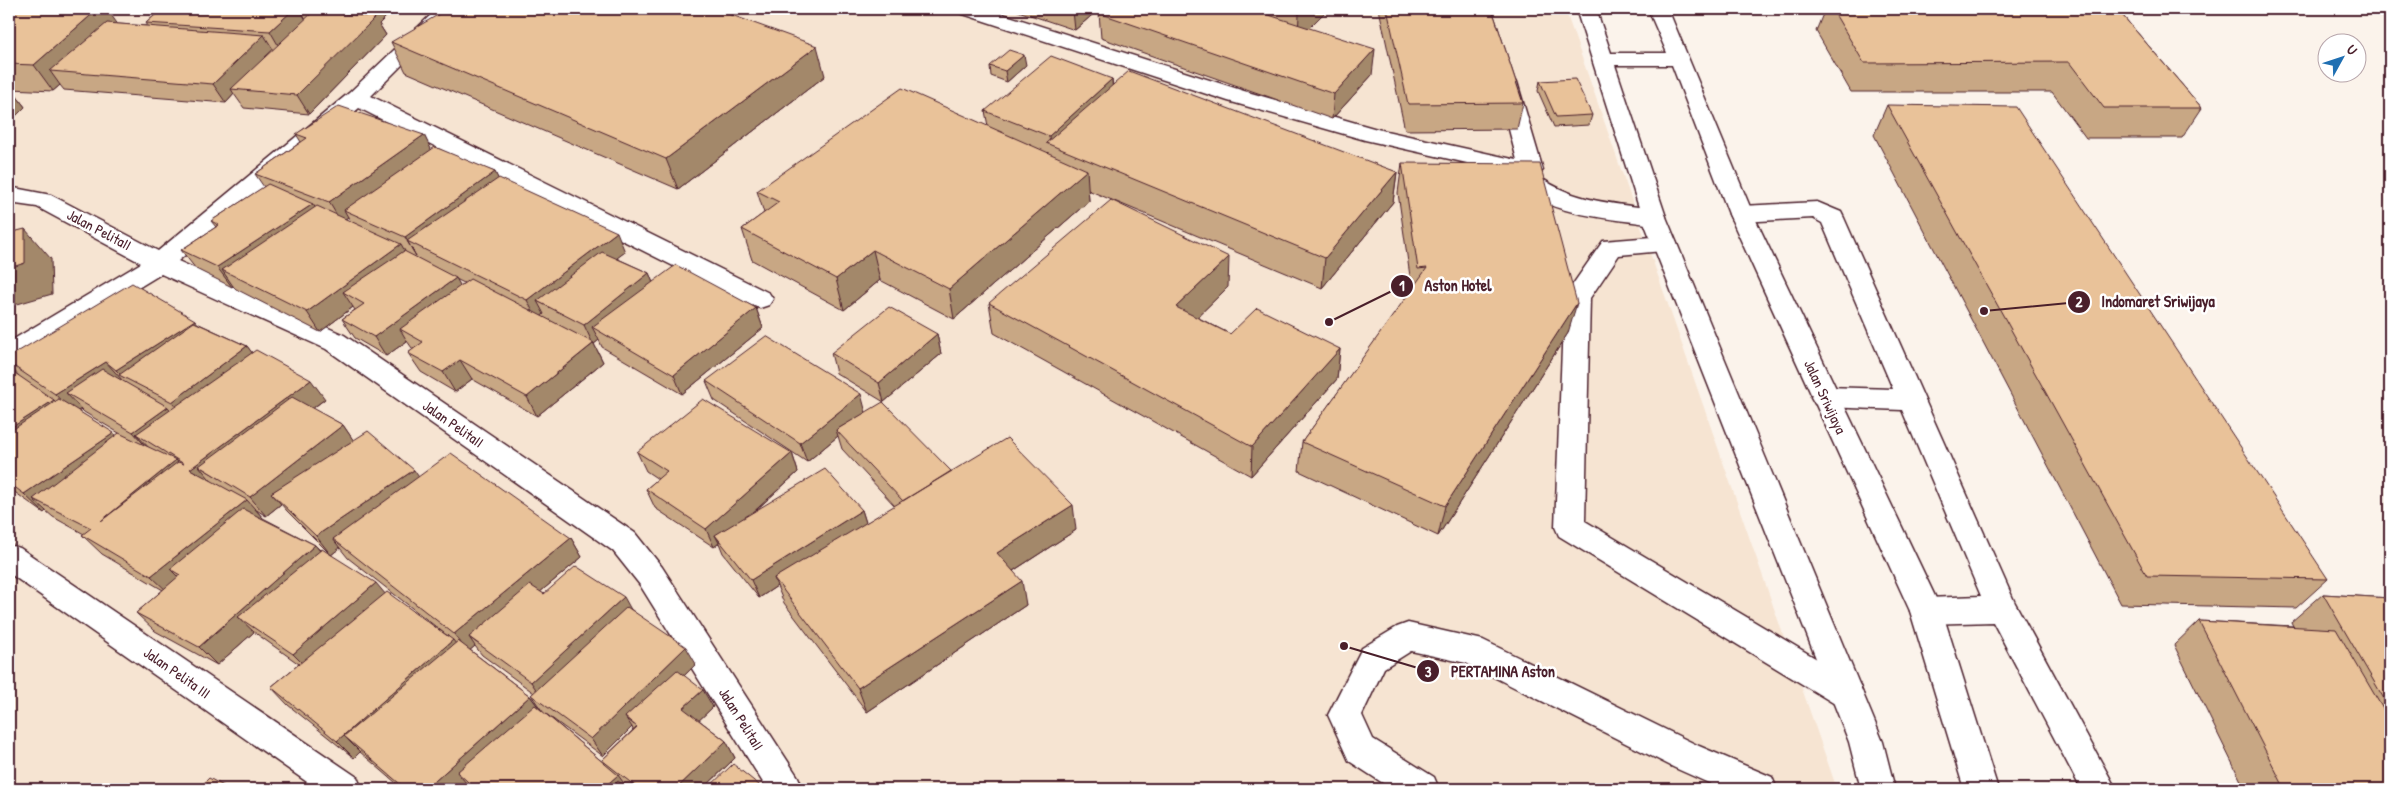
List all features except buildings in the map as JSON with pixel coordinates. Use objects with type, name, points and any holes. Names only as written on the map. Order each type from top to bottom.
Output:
[{"type":"street","points":[[9,354],[160,263],[358,98],[448,9]]},
{"type":"street","points":[[967,9],[1263,104],[1373,135],[1531,170]]},
{"type":"street","points":[[1586,9],[1654,217],[1866,742],[1878,789]]},
{"type":"street","name":"Jalan Sriwijaya","points":[[1658,9],[1680,59],[1741,214],[1926,611],[1981,789]]},
{"type":"street","points":[[1603,59],[1680,59]]},
{"type":"street","points":[[1504,66],[1531,170]]},
{"type":"street","points":[[358,98],[760,299]]},
{"type":"street","points":[[1531,170],[1525,178],[1548,194],[1570,204],[1654,217]]},
{"type":"street","name":"Jalan PelitaII","points":[[9,195],[43,200],[160,263],[335,342],[624,542],[651,576],[786,789]]},
{"type":"street","points":[[1741,214],[1817,210],[1832,218],[2002,608],[2099,789]]},
{"type":"street","points":[[1665,244],[1612,247],[1577,297],[1570,527],[1847,694]]},
{"type":"street","points":[[1825,397],[1911,400]]},
{"type":"street","name":"Jalan Pelita III","points":[[9,557],[345,789]]},
{"type":"street","points":[[1926,611],[2002,608]]},
{"type":"street","points":[[1422,789],[1361,750],[1346,714],[1373,658],[1408,636],[1472,650],[1687,757],[1760,789]]},
{"type":"shaded area","points":[[9,9],[1565,9],[1837,789],[9,789]]},
{"type":"place","name":"Indomaret Sriwijaya","points":[[1984,311]]},
{"type":"place","name":"Aston Hotel","points":[[1329,322]]},
{"type":"place","name":"PERTAMINA Aston","points":[[1344,646]]}]
